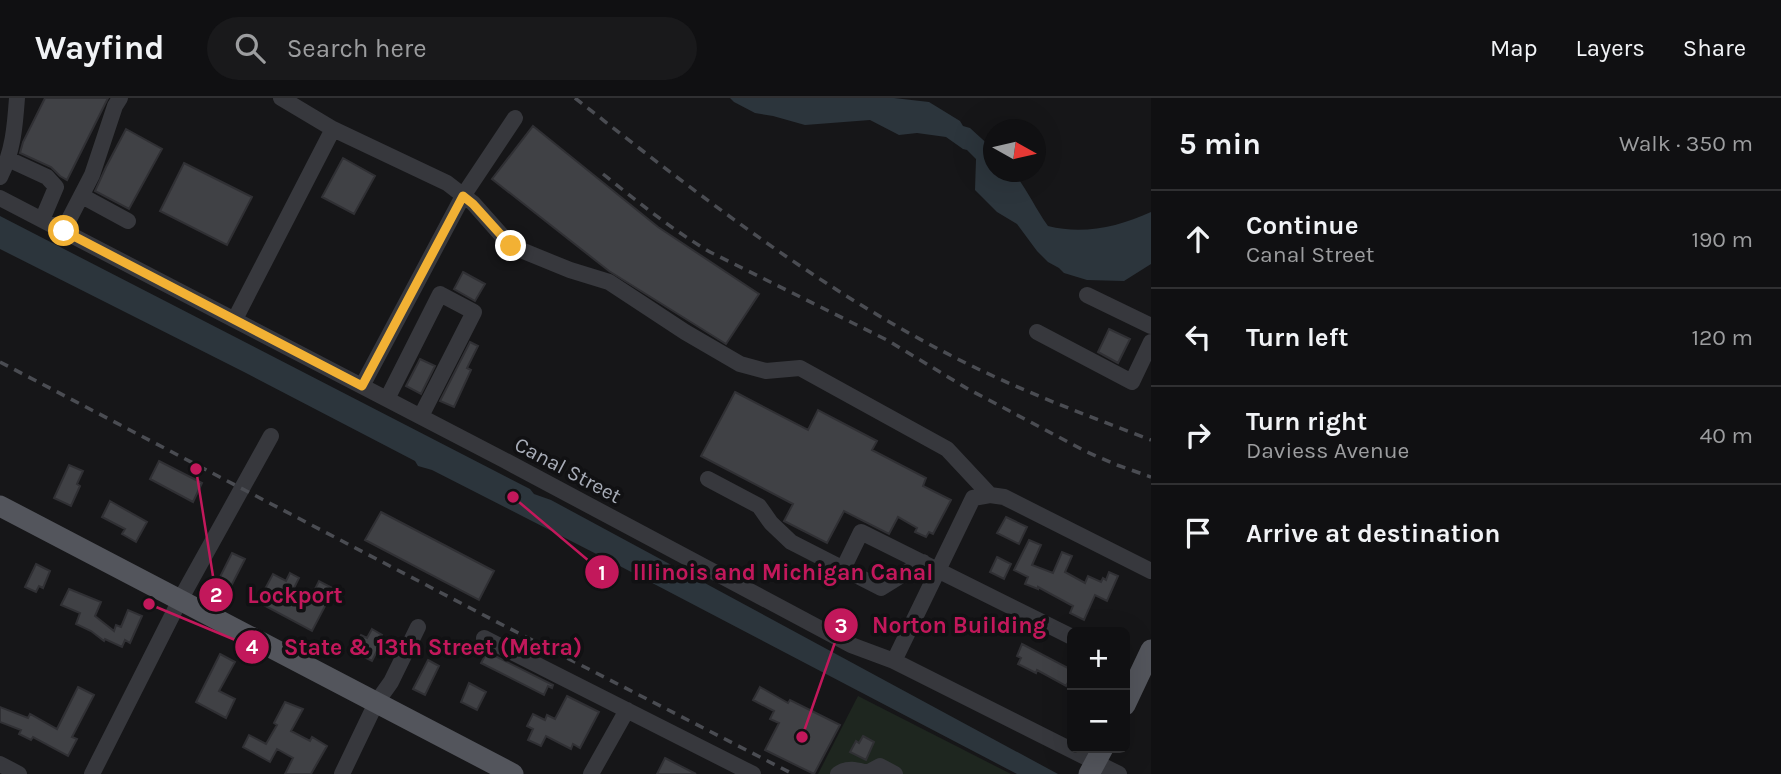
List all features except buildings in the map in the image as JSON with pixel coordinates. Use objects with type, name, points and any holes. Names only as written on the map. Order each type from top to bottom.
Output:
[{"type":"main road","points":[[0,506],[513,774]]},
{"type":"main road","points":[[1130,694],[1151,650]]},
{"type":"street","points":[[0,177],[15,135],[17,98]]},
{"type":"street","points":[[64,231],[92,175],[120,98]]},
{"type":"street","points":[[281,98],[333,129],[447,183],[473,204],[511,246],[570,270],[610,282],[685,332],[740,364],[766,371],[800,368],[947,449],[990,495]]},
{"type":"street","points":[[362,386],[463,196],[515,118]]},
{"type":"street","points":[[235,319],[333,129]]},
{"type":"street","points":[[8,159],[47,177],[56,187],[43,220]]},
{"type":"street","points":[[82,196],[128,220]]},
{"type":"street","name":"Canal Street","points":[[0,198],[421,416],[851,645],[894,661],[1119,774]]},
{"type":"street","points":[[387,399],[440,294],[474,312],[421,416]]},
{"type":"street","points":[[1087,295],[1151,326]]},
{"type":"street","points":[[1037,332],[1132,382],[1151,342]]},
{"type":"street","points":[[92,774],[180,600],[271,436]]},
{"type":"street","points":[[708,479],[760,506],[771,523],[791,542],[881,588],[923,562]]},
{"type":"street","points":[[894,661],[973,498],[990,495],[1004,497],[1151,571]]},
{"type":"street","points":[[843,569],[861,532],[1067,633]]},
{"type":"street","points":[[342,774],[376,703],[391,682],[418,627]]},
{"type":"street","points":[[484,638],[753,774]]},
{"type":"street","points":[[591,774],[627,710]]},
{"type":"street","points":[[0,764],[19,774]]},
{"type":"street","points":[[838,774],[851,769],[867,774],[880,766],[895,774]]},
{"type":"shaded area","points":[[730,98],[894,98],[929,102],[970,128],[983,140],[983,182],[1021,182],[1048,226],[1074,230],[1100,228],[1151,212],[1151,264],[1124,281],[1087,280],[1064,273],[1037,251],[1017,224],[997,212],[975,190],[976,159],[946,137],[917,133],[899,135],[870,120],[805,125],[755,113]]},
{"type":"shaded area","points":[[0,216],[530,489],[534,494],[551,500],[1058,774],[1017,774],[614,563],[432,470],[418,466],[415,461],[246,373],[0,249]]},
{"type":"shaded area","points":[[858,696],[1011,774],[818,774]]},
{"type":"railway","points":[[575,98],[718,208],[868,309],[974,367],[1151,440]]},
{"type":"railway","points":[[603,174],[668,225],[710,252],[887,340],[968,389],[1087,452],[1151,477]]},
{"type":"railway","points":[[0,362],[793,774]]},
{"type":"place","name":"Lockport","points":[[196,469]]},
{"type":"place","name":"Illinois and Michigan Canal","points":[[513,497]]},
{"type":"place","name":"State & 13th Street (Metra)","points":[[149,604]]},
{"type":"place","name":"Norton Building","points":[[802,737]]},
{"type":"route","points":[[64,231],[362,386],[463,196],[511,246]]}]
